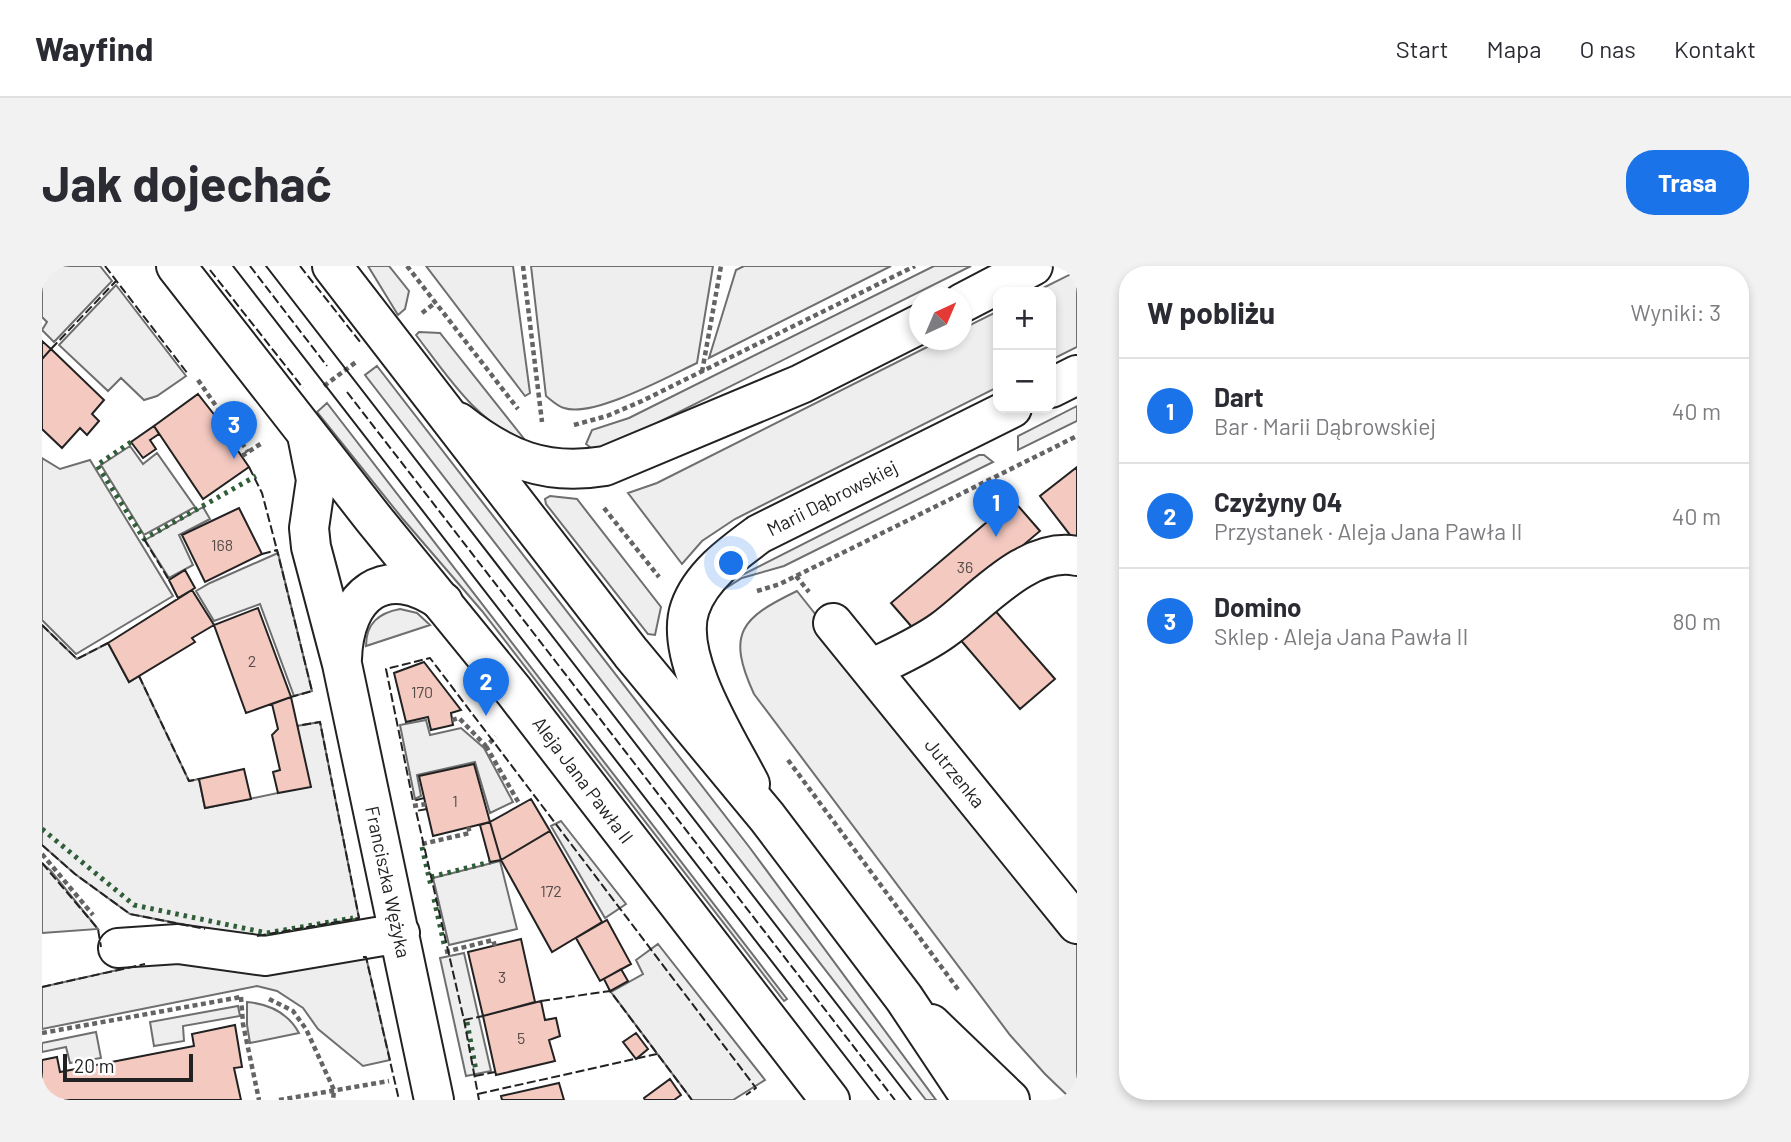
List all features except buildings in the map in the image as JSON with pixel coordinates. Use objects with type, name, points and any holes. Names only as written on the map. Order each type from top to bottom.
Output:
[{"type":"street","name":"Aleja Jana Pawła II","points":[[176,266],[307,435],[514,691],[830,1100]]},
{"type":"street","points":[[331,266],[631,653],[767,817],[904,999],[972,1100]]},
{"type":"street","points":[[972,297],[1033,266]]},
{"type":"street","points":[[433,398],[481,440],[516,459],[553,468],[598,468],[633,457],[679,434],[801,384],[909,329]]},
{"type":"street","points":[[1056,386],[1077,375]]},
{"type":"street","name":"Marii Dąbrowskiej","points":[[767,817],[699,686],[687,628],[689,610],[695,598],[724,561],[760,534],[1002,413]]},
{"type":"street","name":"Franciszka Wężyka","points":[[307,435],[316,480],[309,528],[311,547],[342,664],[434,1100]]},
{"type":"street","points":[[871,669],[941,632],[1021,567],[1043,559],[1069,554],[1077,556]]},
{"type":"street","name":"Franciszka Wężyka","points":[[342,664],[347,622],[361,599],[373,590],[394,583],[404,584],[418,587],[443,603]]},
{"type":"street","name":"Jutrzenka","points":[[833,623],[1077,924]]},
{"type":"street","points":[[118,948],[178,944],[265,956],[400,933]]},
{"type":"street","points":[[904,999],[1010,1100]]},
{"type":"path","points":[[407,266],[516,407],[526,416]]},
{"type":"path","points":[[523,266],[545,435]]},
{"type":"path","points":[[702,373],[721,266]]},
{"type":"path","points":[[569,427],[607,416],[702,373],[915,266]]},
{"type":"path","points":[[320,390],[361,359]]},
{"type":"path","points":[[198,380],[248,452]]},
{"type":"path","points":[[752,593],[780,584],[1077,436]]},
{"type":"path","points":[[242,456],[259,445]]},
{"type":"path","points":[[596,498],[660,578]]},
{"type":"path","points":[[452,719],[459,718],[486,746],[520,805]]},
{"type":"path","points":[[486,746],[493,740]]},
{"type":"path","points":[[784,755],[964,997]]},
{"type":"path","points":[[423,844],[470,833],[468,827]]},
{"type":"path","points":[[42,854],[95,918]]},
{"type":"path","points":[[448,951],[493,940],[495,946]]},
{"type":"path","points":[[260,994],[293,1011],[306,1029],[334,1090],[333,1100]]},
{"type":"path","points":[[42,1033],[251,995]]},
{"type":"path","points":[[241,997],[243,1024],[259,1100]]},
{"type":"path","points":[[279,1100],[394,1080]]},
{"type":"shaded area","points":[[42,266],[100,266],[112,281],[54,342],[42,330],[47,322],[42,317]]},
{"type":"shaded area","points":[[368,266],[389,266],[409,291],[405,309],[398,315]]},
{"type":"shaded area","points":[[426,266],[513,266],[530,393],[525,396]]},
{"type":"shaded area","points":[[531,266],[713,266],[697,363],[611,402],[577,409],[559,406],[546,396]]},
{"type":"shaded area","points":[[744,266],[891,266],[709,358],[736,270]]},
{"type":"shaded area","points":[[934,266],[971,266],[929,287],[909,287],[909,297],[631,436],[596,452],[586,444],[592,430],[629,418]]},
{"type":"shaded area","points":[[1077,271],[1077,347],[1056,358],[1056,287],[1045,287]]},
{"type":"shaded area","points":[[116,285],[186,376],[157,396],[144,400],[121,378],[108,391],[59,345]]},
{"type":"shaded area","points":[[993,314],[993,390],[735,519],[702,541],[682,564],[628,493],[657,483],[921,350],[972,350],[972,324]]},
{"type":"shaded area","points":[[419,332],[440,333],[529,445],[493,424],[465,398],[416,335]]},
{"type":"shaded area","points":[[377,366],[750,848],[936,1100],[926,1100],[365,375]]},
{"type":"shaded area","points":[[327,403],[787,999],[784,1001],[482,611],[402,518],[317,412]]},
{"type":"shaded area","points":[[1077,406],[1077,421],[1018,450],[1018,436]]},
{"type":"shaded area","points":[[130,446],[143,464],[157,453],[195,507],[144,535],[101,465]]},
{"type":"shaded area","points":[[979,455],[984,455],[993,462],[784,566],[742,578],[723,590],[734,579]]},
{"type":"shaded area","points":[[42,458],[60,469],[90,460],[173,596],[76,654],[42,620]]},
{"type":"shaded area","points":[[550,496],[577,499],[661,607],[655,635],[648,634],[546,504],[545,499]]},
{"type":"shaded area","points":[[203,507],[210,519],[179,535],[193,565],[169,578],[145,540]]},
{"type":"shaded area","points":[[278,553],[312,691],[294,696],[260,604],[214,621],[196,591]]},
{"type":"shaded area","points":[[797,591],[1077,945],[1077,1100],[1072,1100],[1045,1074],[1010,1035],[754,694],[741,656],[744,630],[751,619],[763,610]]},
{"type":"shaded area","points":[[400,609],[417,613],[430,625],[366,646],[368,631],[375,620]]},
{"type":"shaded area","points":[[42,625],[77,659],[108,643],[129,682],[139,676],[189,781],[199,779],[205,808],[278,793],[297,726],[320,722],[359,918],[263,937],[233,934],[130,914],[75,874],[42,845]]},
{"type":"shaded area","points":[[426,720],[430,735],[461,728],[484,748],[513,802],[490,813],[475,762],[417,775],[421,796],[415,799],[400,725]]},
{"type":"shaded area","points":[[561,821],[626,904],[605,918],[551,826]]},
{"type":"shaded area","points":[[500,861],[517,929],[449,945],[433,878]]},
{"type":"shaded area","points":[[42,863],[51,871],[98,929],[42,933]]},
{"type":"shaded area","points":[[658,944],[765,1080],[733,1100],[692,1100],[611,992],[643,974],[636,960]]},
{"type":"shaded area","points":[[464,953],[491,1071],[466,1076],[440,958]]},
{"type":"shaded area","points":[[175,957],[366,957],[390,1060],[363,1066],[318,1029],[303,1008],[277,991],[257,986],[42,1029],[42,987]]},
{"type":"shaded area","points":[[247,1002],[263,1005],[284,1015],[299,1033],[250,1043]]},
{"type":"shaded area","points":[[238,1006],[240,1016],[183,1026],[184,1041],[154,1046],[150,1022]]},
{"type":"shaded area","points":[[96,1032],[101,1058],[70,1063],[66,1047],[42,1052],[42,1043]]},
{"type":"tram line","points":[[233,266],[879,1100]]},
{"type":"tram line","points":[[266,266],[911,1100]]},
{"type":"hedge","points":[[131,442],[97,465],[144,539],[256,476]]},
{"type":"hedge","points":[[42,829],[134,905],[267,933],[353,918]]},
{"type":"hedge","points":[[422,847],[431,886]]},
{"type":"hedge","points":[[431,877],[490,862]]},
{"type":"hedge","points":[[434,899],[445,948]]},
{"type":"hedge","points":[[467,1022],[476,1071]]},
{"type":"fence","points":[[105,266],[188,374]]},
{"type":"fence","points":[[250,266],[327,366]]},
{"type":"fence","points":[[300,266],[361,343]]},
{"type":"fence","points":[[210,270],[303,388]]},
{"type":"fence","points":[[51,349],[116,281]]},
{"type":"fence","points":[[347,392],[895,1100]]},
{"type":"fence","points":[[249,467],[262,493],[277,550]]},
{"type":"fence","points":[[144,539],[169,580]]},
{"type":"fence","points":[[262,554],[277,550],[312,691],[291,697]]},
{"type":"fence","points":[[42,625],[77,659],[108,643]]},
{"type":"fence","points":[[424,798],[413,801],[386,669],[430,658],[756,1088],[746,1095]]},
{"type":"fence","points":[[139,676],[189,781],[199,779]]},
{"type":"fence","points":[[257,936],[359,918],[320,722],[297,726]]},
{"type":"fence","points":[[427,809],[416,811],[464,1020],[479,1100]]},
{"type":"fence","points":[[42,845],[75,874],[130,914],[205,929]]},
{"type":"fence","points":[[42,863],[98,929],[101,947]]},
{"type":"fence","points":[[363,957],[366,957],[399,1100]]},
{"type":"fence","points":[[42,987],[145,964]]},
{"type":"fence","points":[[541,1001],[610,991],[692,1100]]},
{"type":"fence","points":[[464,1020],[483,1016]]},
{"type":"fence","points":[[478,1094],[657,1054]]},
{"type":"fence","points":[[475,1076],[495,1072]]},
{"type":"place","name":"Domino","points":[[234,459]]},
{"type":"place","name":"Dart","points":[[996,537]]},
{"type":"place","name":"Czyżyny 04","points":[[486,716]]}]
